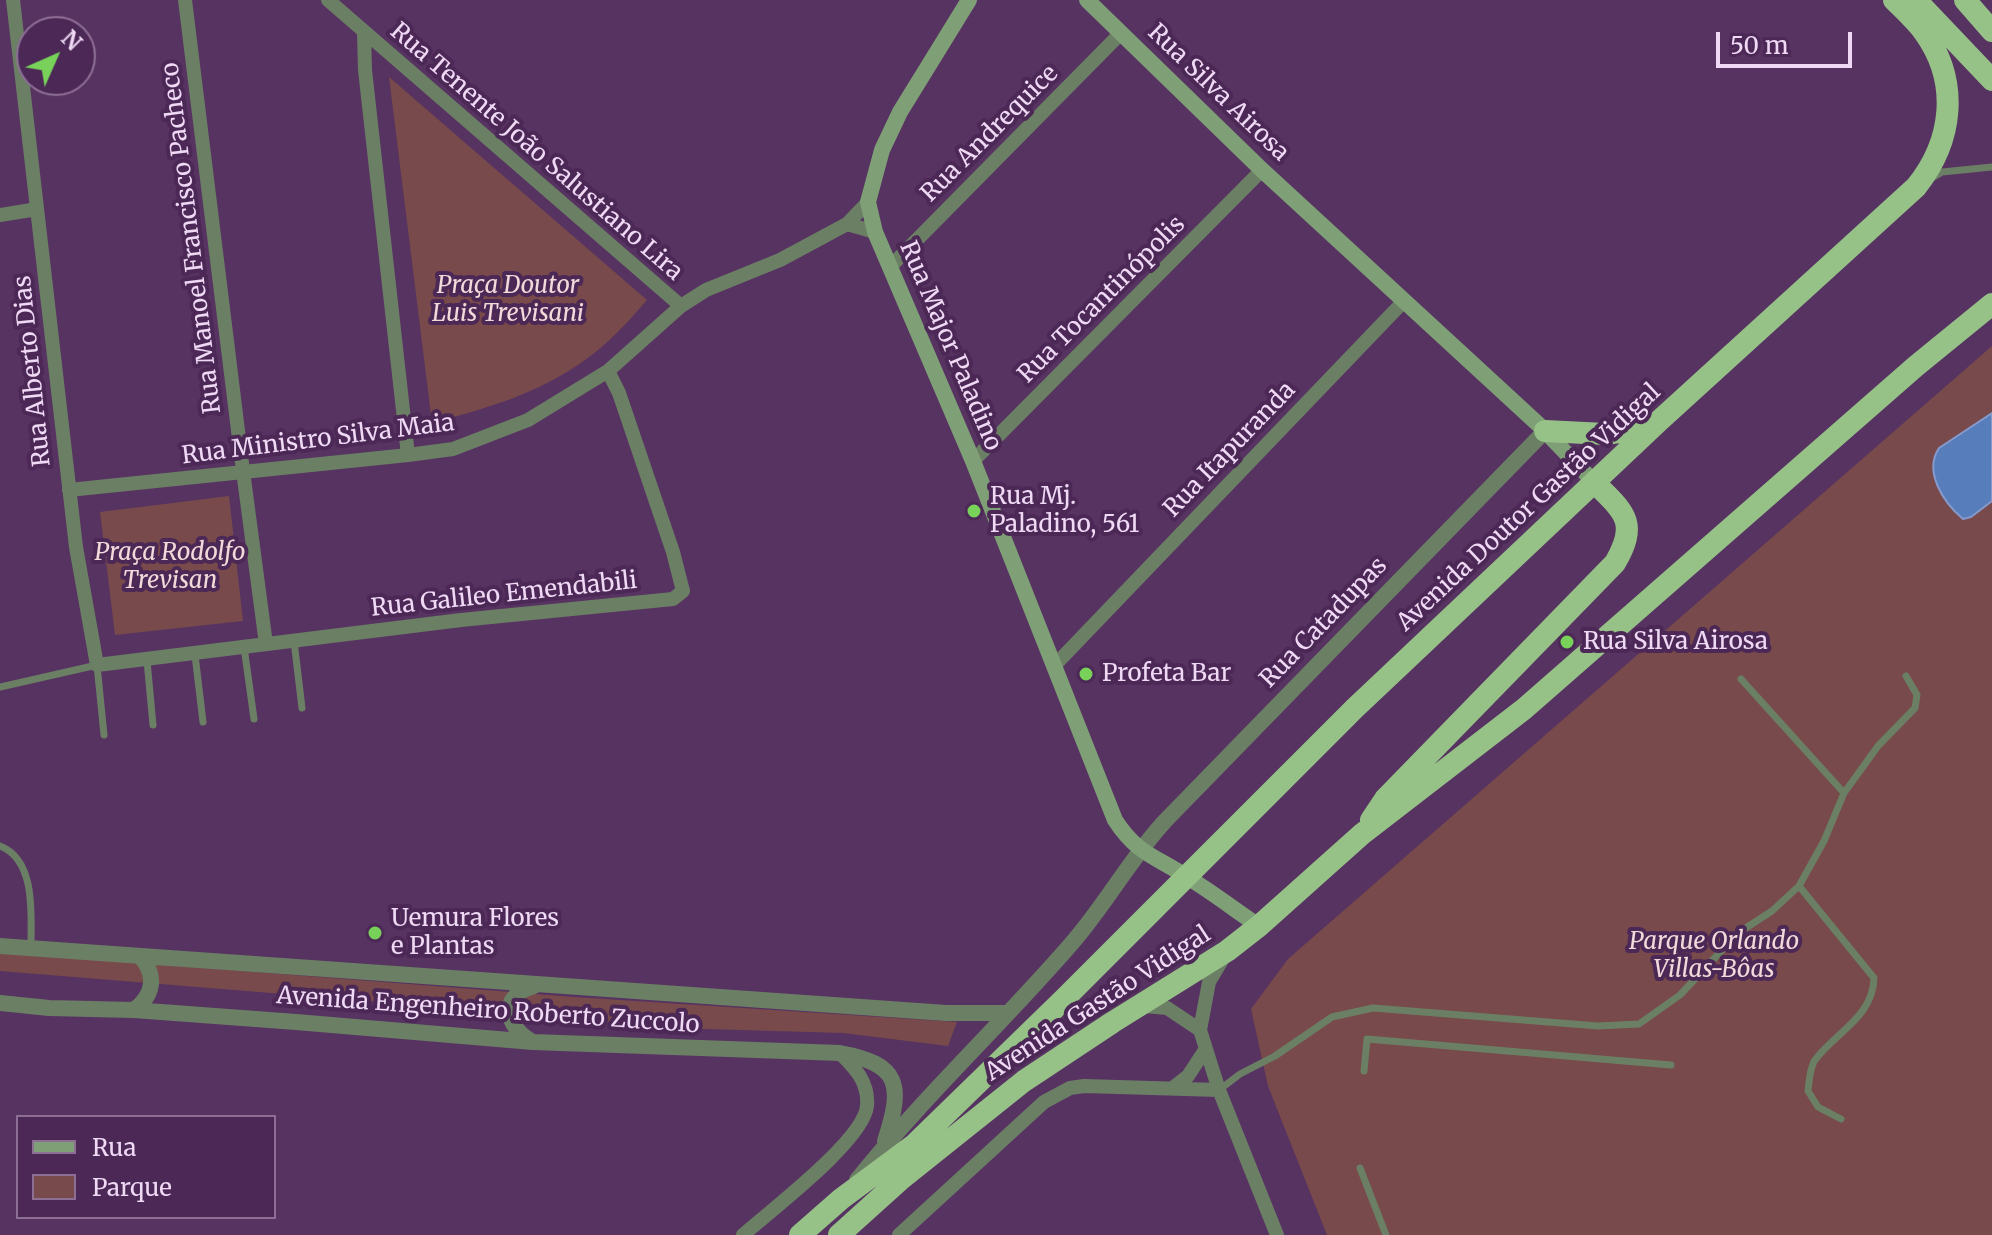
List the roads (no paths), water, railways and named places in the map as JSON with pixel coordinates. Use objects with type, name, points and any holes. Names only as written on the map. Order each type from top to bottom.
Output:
[{"type":"highway","name":"Avenida Doutor Gastão Vidigal","points":[[1186,875],[1355,708],[1659,421],[1916,187],[1939,153],[1947,129],[1946,88],[1941,67],[1925,33],[1894,0]]},
{"type":"highway","points":[[1916,0],[1992,80]]},
{"type":"highway","points":[[1965,0],[1992,31]]},
{"type":"highway","points":[[1362,834],[1524,709],[1916,366],[1992,304]]},
{"type":"highway","points":[[1545,431],[1605,434],[1633,430],[1659,421]]},
{"type":"highway","points":[[1362,834],[1385,799],[1615,563],[1625,541],[1626,520],[1623,512],[1595,483]]},
{"type":"highway","name":"Avenida Gastão Vidigal","points":[[839,1235],[992,1105],[1227,951],[1362,834]]},
{"type":"highway","name":"Avenida Gastão Vidigal","points":[[837,1204],[915,1144],[1186,875]]},
{"type":"highway","points":[[800,1235],[837,1204]]},
{"type":"main road","name":"Rua Major Paladino","points":[[969,0],[900,112],[882,150],[868,202],[875,232],[973,461],[1105,799],[1123,832],[1139,849],[1186,875],[1259,926]]},
{"type":"main road","name":"Rua Silva Airosa","points":[[1087,0],[1262,170],[1545,431],[1595,483]]},
{"type":"street","name":"Rua Alberto Dias","points":[[13,0],[76,547],[97,665]]},
{"type":"street","name":"Rua Manoel Francisco Pacheco","points":[[185,0],[266,644]]},
{"type":"street","name":"Rua Tenente João Salustiano Lira","points":[[328,0],[681,306]]},
{"type":"street","points":[[364,33],[365,70],[408,455]]},
{"type":"street","name":"Rua Andrequice","points":[[891,266],[1121,33]]},
{"type":"street","name":"Rua Tocantinópolis","points":[[973,461],[1262,170]]},
{"type":"street","name":"Rua Ministro Silva Maia","points":[[69,490],[408,455],[453,449],[487,438],[528,420],[608,371],[681,306],[706,290],[780,260],[847,224],[868,202]]},
{"type":"street","points":[[0,215],[37,209]]},
{"type":"street","points":[[847,224],[875,232]]},
{"type":"street","name":"Rua Itapuranda","points":[[1055,665],[1404,301]]},
{"type":"street","name":"Rua Galileo Emendabili","points":[[97,665],[679,596],[683,591],[673,552],[619,393],[608,371]]},
{"type":"street","name":"Rua Catadupas","points":[[1139,849],[1545,431]]},
{"type":"street","name":"Avenida Gastão Vidigal","points":[[837,1204],[882,1149],[1094,917],[1139,849]]},
{"type":"street","name":"Avenida Engenheiro Roberto Zuccolo","points":[[0,946],[416,974],[536,986],[946,1013],[1006,1013]]},
{"type":"street","points":[[1227,951],[1209,982],[1200,1030],[1219,1090],[1277,1235]]},
{"type":"street","points":[[134,1010],[151,991],[152,978],[140,956]]},
{"type":"street","points":[[533,1042],[520,1035],[511,1025],[509,1011],[513,999],[523,989],[536,986]]},
{"type":"street","name":"Avenida Engenheiro Roberto Zuccolo","points":[[0,1003],[49,1008],[134,1010],[533,1042],[840,1053],[877,1064],[894,1083],[894,1114],[882,1149]]},
{"type":"street","points":[[1139,1006],[1167,1008],[1200,1030]]},
{"type":"street","points":[[1174,1087],[1188,1076],[1205,1050]]},
{"type":"street","points":[[743,1235],[827,1160],[863,1123],[867,1107],[863,1081],[840,1053]]},
{"type":"street","points":[[899,1235],[1044,1102],[1058,1094],[1084,1086],[1219,1090]]},
{"type":"lane","name":"Avenida Doutor Gastão Vidigal","points":[[1916,187],[1942,172],[1992,167]]},
{"type":"lane","points":[[294,641],[302,708]]},
{"type":"lane","points":[[244,647],[254,719]]},
{"type":"lane","points":[[195,655],[203,722]]},
{"type":"lane","points":[[147,661],[153,725]]},
{"type":"lane","points":[[97,665],[104,735]]},
{"type":"lane","name":"Rua Galileo Emendabili","points":[[0,687],[97,665]]},
{"type":"lane","points":[[1219,1090],[1332,1017],[1373,1008],[1598,1026],[1639,1024],[1680,995],[1738,933],[1772,911],[1799,886],[1824,841],[1844,793],[1878,746],[1915,708],[1917,695],[1906,676]]},
{"type":"lane","points":[[1741,679],[1844,793]]},
{"type":"lane","points":[[0,846],[8,849],[23,866],[31,910],[31,948]]},
{"type":"lane","points":[[1799,886],[1874,978],[1874,993],[1857,1020],[1813,1062],[1808,1091],[1818,1107],[1841,1119]]},
{"type":"lane","points":[[1364,1071],[1367,1039],[1671,1065]]},
{"type":"lane","points":[[1360,1168],[1386,1235]]},
{"type":"water","points":[[1992,413],[1992,501],[1971,517],[1963,519],[1949,505],[1938,486],[1933,467],[1935,457],[1939,448]]},
{"type":"place","name":"Rua Mj. Paladino, 561","points":[[974,511]]},
{"type":"place","name":"Rua Silva Airosa","points":[[1567,642]]},
{"type":"place","name":"Profeta Bar","points":[[1086,674]]},
{"type":"place","name":"Uemura Flores e Plantas","points":[[375,933]]},
{"type":"park label","name":"Praça Doutor Luis Trevisani","points":[[508,300]]},
{"type":"park label","name":"Praça Rodolfo Trevisan","points":[[170,567]]},
{"type":"park label","name":"Parque Orlando Villas-Bôas","points":[[1714,956]]}]
